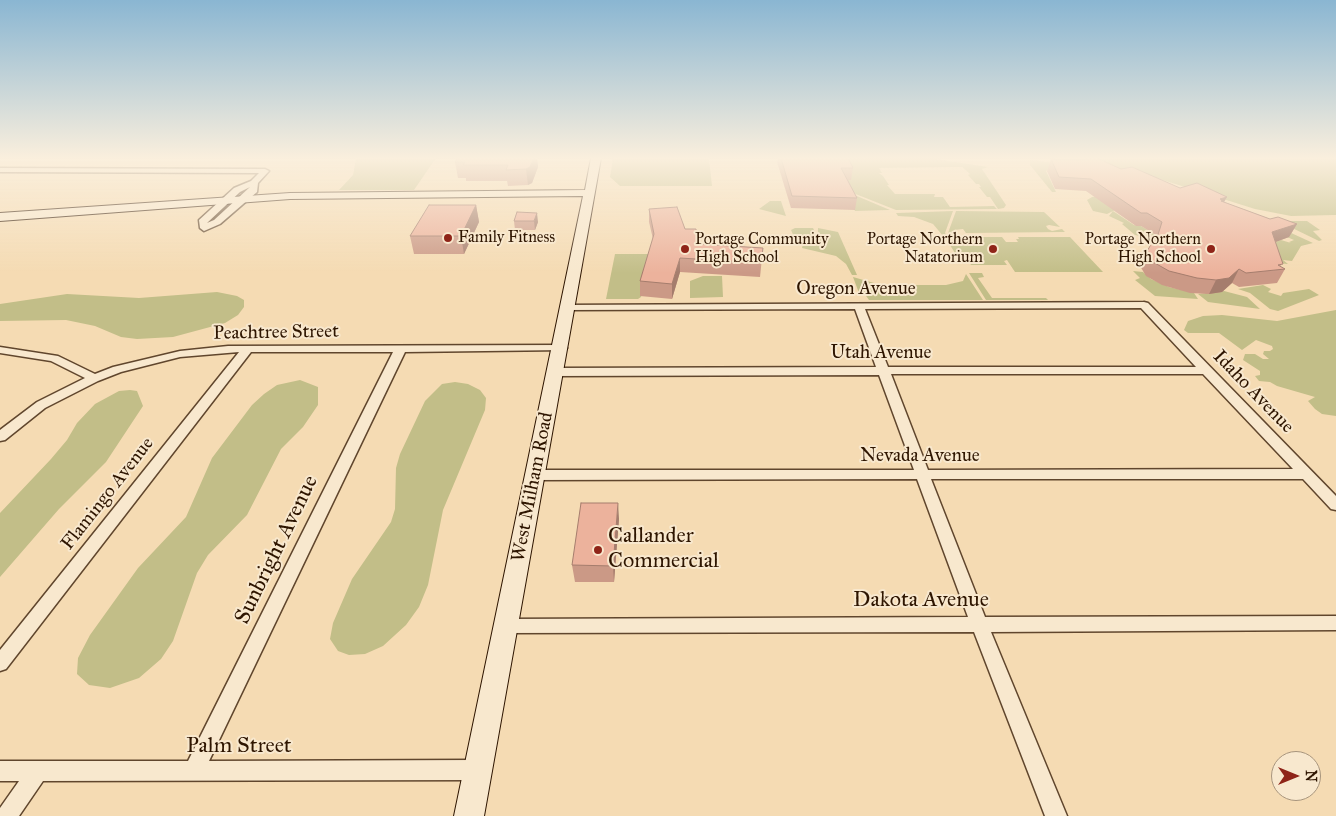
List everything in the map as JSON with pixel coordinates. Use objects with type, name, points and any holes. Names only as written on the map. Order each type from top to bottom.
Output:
[{"type":"street","points":[[230,203],[234,196]]},
{"type":"street","points":[[0,223],[230,203],[243,196]]},
{"type":"street","points":[[0,217],[230,203],[587,197]]},
{"type":"street","name":"West Milham Road","points":[[469,816],[561,348],[587,197]]},
{"type":"street","name":"Oregon Avenue","points":[[568,307],[1144,305]]},
{"type":"street","name":"Idaho Avenue","points":[[1144,305],[1336,505]]},
{"type":"street","points":[[858,306],[881,371],[924,475],[979,623],[1056,816]]},
{"type":"street","name":"Peachtree Street","points":[[0,437],[41,405],[94,378],[118,369],[162,358],[204,351],[248,349],[561,348]]},
{"type":"street","name":"Flamingo Avenue","points":[[0,663],[248,349]]},
{"type":"street","points":[[0,350],[54,358],[94,378]]},
{"type":"street","name":"Sunbright Avenue","points":[[194,770],[400,350]]},
{"type":"street","name":"Utah Avenue","points":[[556,372],[1206,370]]},
{"type":"street","name":"Nevada Avenue","points":[[535,475],[1306,474]]},
{"type":"street","name":"Dakota Avenue","points":[[507,626],[1336,623]]},
{"type":"street","name":"Palm Street","points":[[0,771],[477,770]]},
{"type":"street","points":[[8,816],[37,772]]},
{"type":"shaded area","points":[[848,196],[857,196],[890,210],[855,211]]},
{"type":"shaded area","points":[[861,196],[934,196],[943,197],[950,207],[994,206],[997,209],[896,210]]},
{"type":"shaded area","points":[[1000,196],[1006,205],[1004,208],[998,209],[990,197],[987,197]]},
{"type":"shaded area","points":[[1103,196],[1115,210],[1107,214],[1093,211],[1087,200],[1092,197]]},
{"type":"shaded area","points":[[1214,196],[1336,196],[1336,215],[1291,216],[1255,209]]},
{"type":"shaded area","points":[[770,201],[781,201],[786,216],[759,209]]},
{"type":"shaded area","points":[[953,211],[945,233],[952,243],[949,243],[933,224],[914,217],[898,216],[896,213]]},
{"type":"shaded area","points":[[956,211],[1044,212],[1060,227],[1049,225],[1046,226],[1048,229],[1052,231],[1062,229],[1065,232],[966,233],[963,229],[954,230],[956,234],[950,234],[959,237],[1002,237],[1006,242],[1018,242],[1016,239],[1019,239],[1018,237],[1070,237],[1103,272],[1015,272],[1007,260],[1004,261],[1007,265],[971,265],[966,257],[968,262],[961,263],[950,245],[956,245],[948,233]]},
{"type":"shaded area","points":[[1113,211],[1134,225],[1141,226],[1168,242],[1135,235],[1122,224],[1124,223],[1109,216]]},
{"type":"shaded area","points":[[1286,221],[1307,221],[1320,230],[1313,231],[1322,240],[1319,241],[1286,225]]},
{"type":"shaded area","points":[[1276,226],[1313,243],[1301,246],[1292,261],[1283,260],[1288,264],[1276,263],[1261,247],[1281,240],[1291,243],[1289,242],[1294,240],[1270,230]]},
{"type":"shaded area","points":[[795,228],[813,228],[815,232],[798,246],[791,230]]},
{"type":"shaded area","points":[[818,228],[838,232],[857,275],[852,275],[846,264],[836,256],[802,248],[803,244],[818,234]]},
{"type":"shaded area","points":[[615,254],[654,254],[641,297],[638,299],[606,299]]},
{"type":"shaded area","points":[[1133,271],[1143,272],[1151,279],[1169,287],[1194,293],[1198,299],[1155,296],[1135,280],[1140,278]]},
{"type":"shaded area","points":[[969,273],[982,273],[984,277],[978,278],[992,298],[1046,298],[1048,300],[986,300]]},
{"type":"shaded area","points":[[966,274],[983,300],[869,300],[864,293],[859,293],[853,277],[881,285],[946,285],[963,281]]},
{"type":"shaded area","points":[[703,276],[722,276],[723,297],[690,298],[690,281]]},
{"type":"shaded area","points":[[1263,285],[1271,289],[1268,292],[1281,296],[1283,293],[1309,289],[1319,295],[1278,311],[1270,309],[1250,293],[1238,289]]},
{"type":"shaded area","points":[[1224,291],[1247,297],[1260,309],[1208,302],[1198,294]]},
{"type":"shaded area","points":[[217,292],[237,296],[244,300],[244,307],[238,315],[225,323],[173,337],[137,339],[121,337],[95,326],[66,320],[0,321],[0,304],[67,294],[139,298]]},
{"type":"shaded area","points":[[1336,310],[1336,416],[1322,414],[1315,409],[1308,401],[1315,397],[1277,386],[1270,382],[1259,381],[1255,376],[1260,375],[1260,371],[1243,360],[1245,354],[1255,354],[1263,359],[1269,359],[1263,354],[1264,351],[1273,349],[1272,346],[1256,340],[1242,350],[1219,333],[1188,333],[1184,330],[1188,321],[1203,316],[1222,315],[1277,321]]},
{"type":"shaded area","points":[[300,380],[318,387],[318,405],[303,427],[281,449],[247,515],[208,555],[197,573],[173,641],[161,659],[139,678],[110,688],[89,685],[77,674],[78,658],[90,635],[138,568],[186,517],[212,458],[252,405],[264,394],[277,385]]},
{"type":"shaded area","points":[[455,382],[468,384],[480,390],[486,398],[485,410],[443,510],[428,585],[419,607],[406,625],[383,646],[365,654],[349,655],[338,651],[330,639],[333,623],[352,579],[391,522],[395,509],[396,468],[400,454],[425,401],[442,384]]},
{"type":"shaded area","points":[[119,391],[137,391],[143,406],[106,462],[59,509],[0,577],[0,513],[51,459],[67,440],[77,423],[95,404]]},
{"type":"building","points":[[795,196],[856,196],[857,198]]},
{"type":"building","name":"Portage Northern High School","points":[[1116,196],[1225,196],[1227,197],[1220,199],[1223,200],[1221,201],[1270,219],[1278,217],[1297,224],[1272,232],[1283,264],[1278,265],[1285,269],[1246,273],[1239,269],[1229,278],[1216,280],[1197,278],[1169,271],[1153,262],[1146,253],[1153,241],[1156,241],[1162,222],[1147,213],[1141,213]]},
{"type":"building","points":[[429,205],[476,205],[461,236],[410,236]]},
{"type":"building","points":[[677,207],[685,229],[696,229],[697,238],[700,238],[699,244],[763,248],[761,263],[680,258],[672,284],[640,281],[654,234],[649,209]]},
{"type":"building","points":[[517,212],[537,213],[534,221],[514,221]]},
{"type":"building","name":"Callander Commercial","points":[[581,503],[618,503],[613,566],[572,565]]},
{"type":"place","name":"Family Fitness","points":[[448,238]]},
{"type":"place","name":"Portage Community High School","points":[[685,249]]},
{"type":"place","name":"Portage Northern Natatorium","points":[[993,249]]},
{"type":"place","name":"Portage Northern High School","points":[[1211,249]]},
{"type":"place","name":"Callander Commercial","points":[[598,550]]}]
